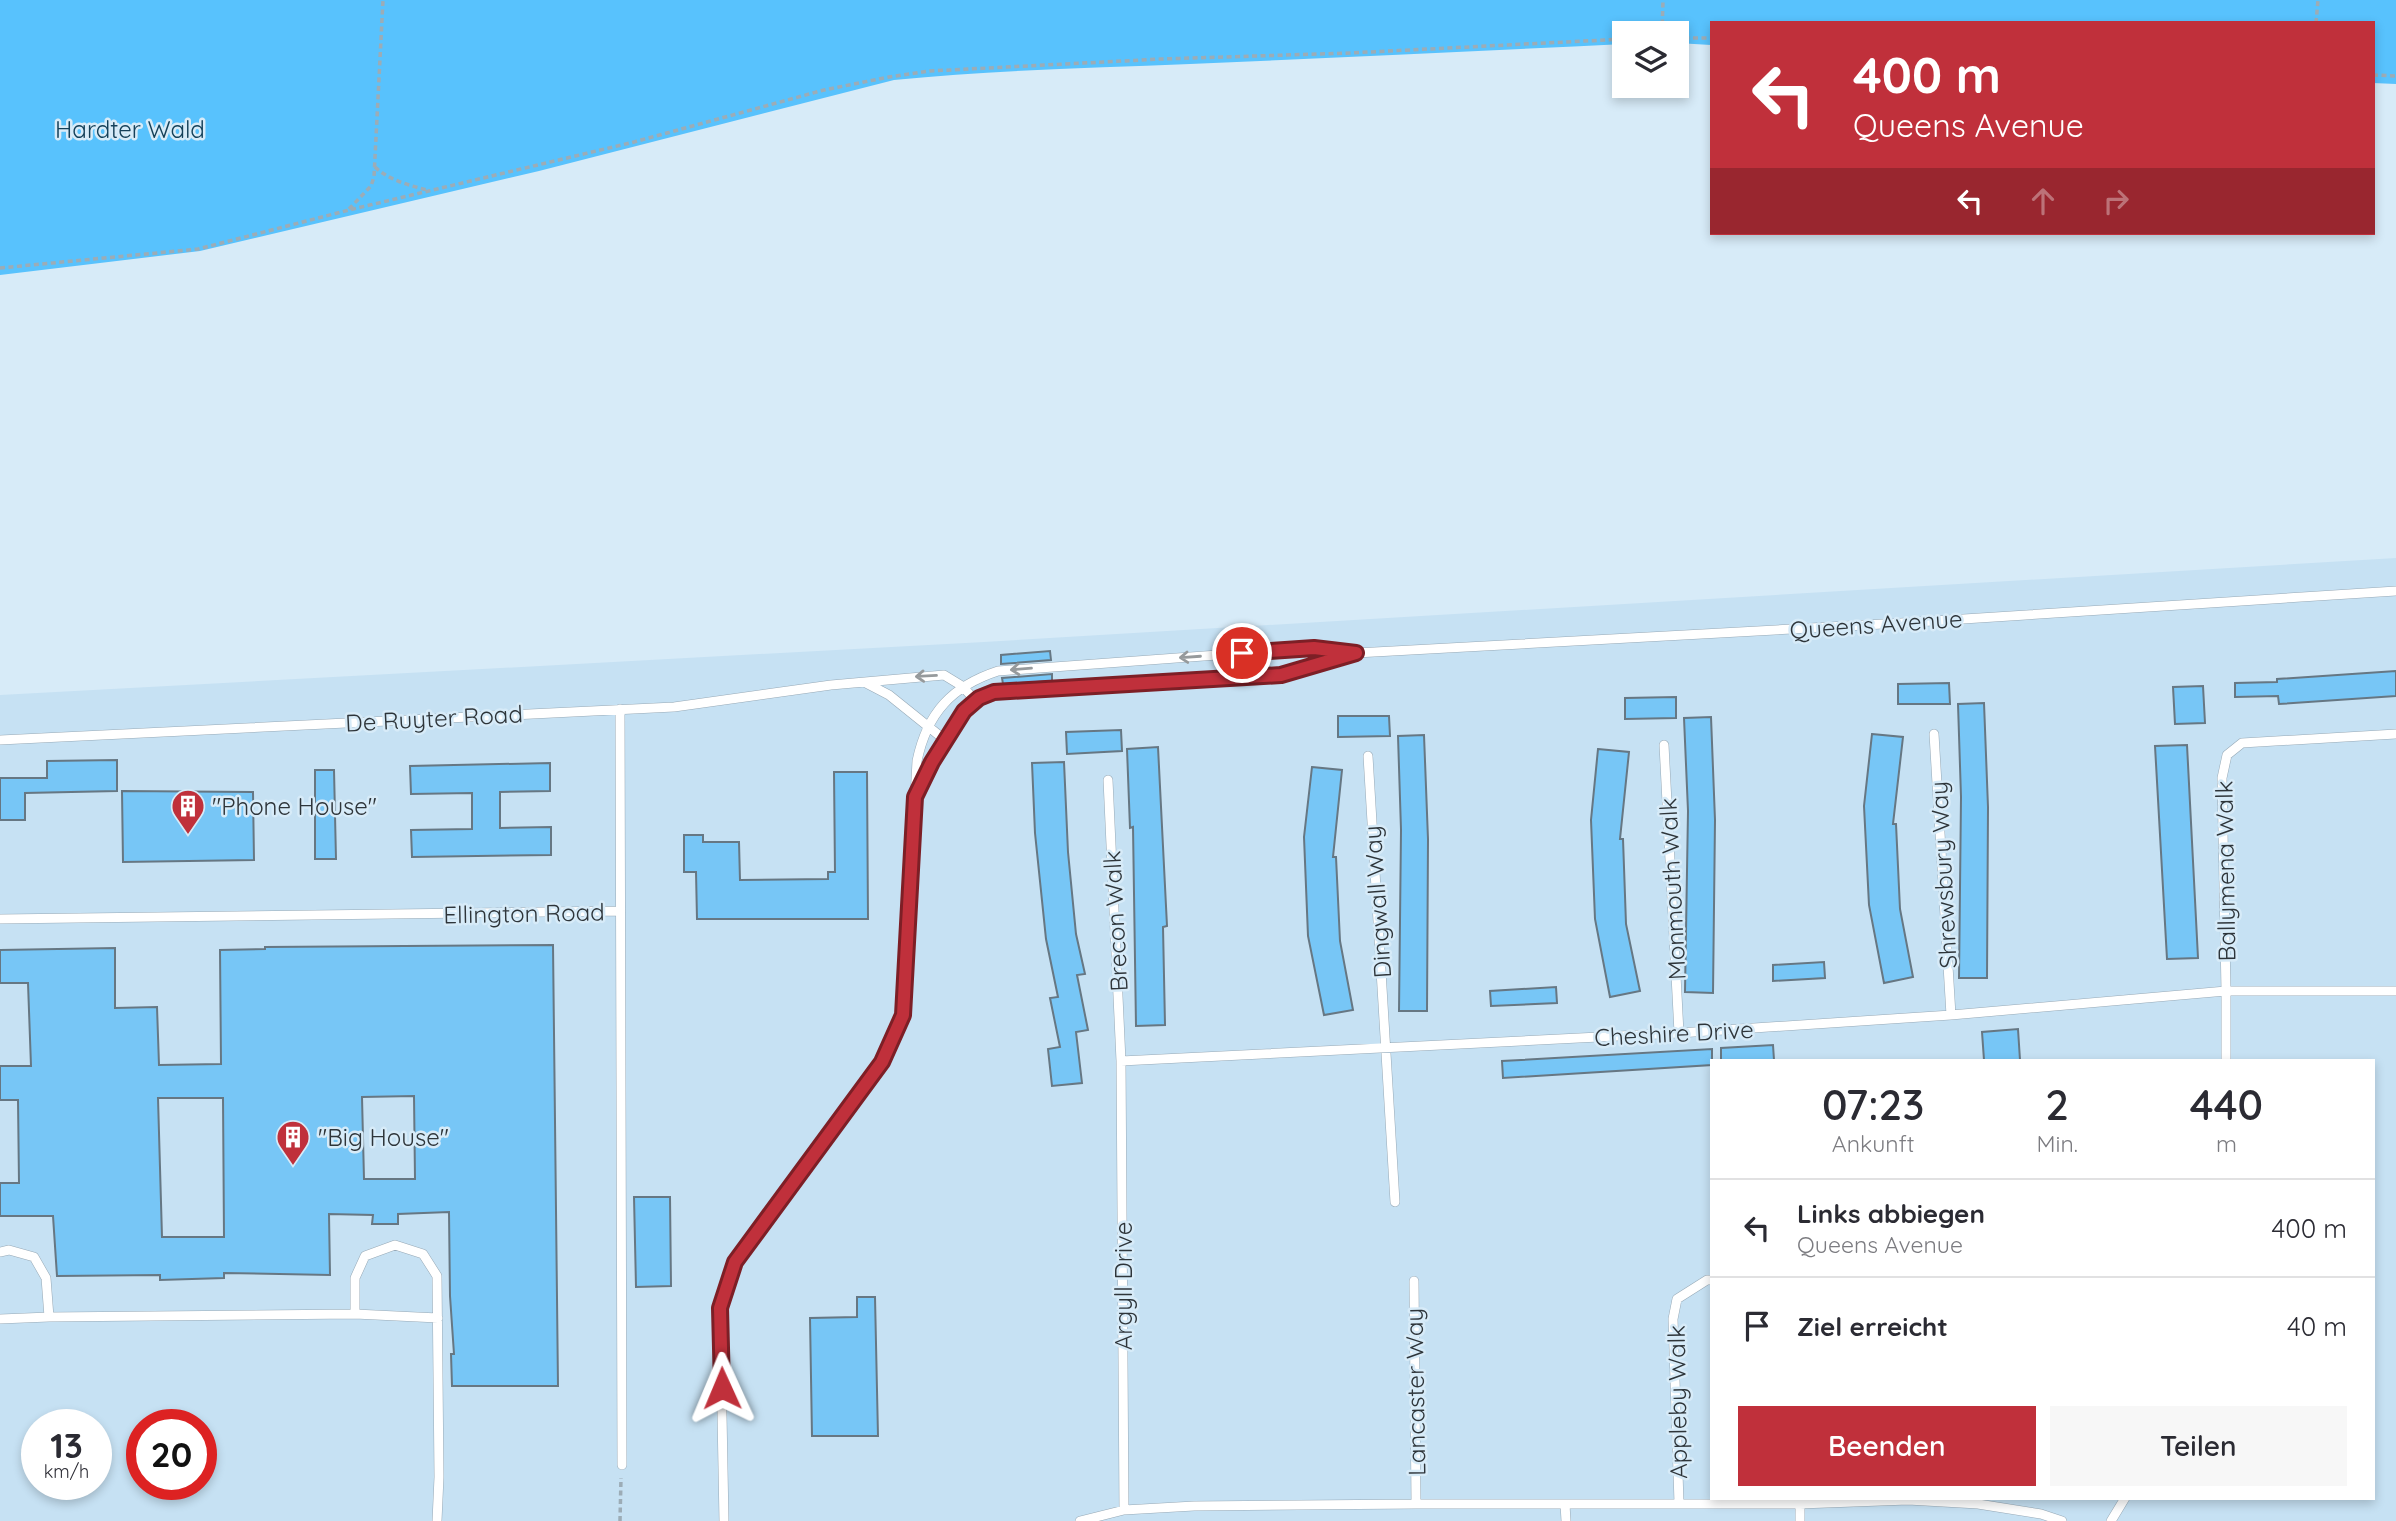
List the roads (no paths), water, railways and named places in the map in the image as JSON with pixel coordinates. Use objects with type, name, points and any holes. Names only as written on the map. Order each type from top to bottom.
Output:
[{"type":"lane","name":"Queens Avenue","points":[[724,1521],[720,1308],[735,1262],[882,1062],[903,1015],[915,797],[921,742],[939,710],[962,687],[998,671],[1314,648],[1356,653],[1888,624],[2396,591]]},
{"type":"lane","name":"Queens Avenue","points":[[915,797],[945,740],[964,711],[994,692],[1281,675],[1356,653]]},
{"type":"lane","name":"De Ruyter Road","points":[[0,740],[674,707],[831,685],[944,675],[976,701]]},
{"type":"lane","points":[[866,683],[889,695],[945,740]]},
{"type":"lane","points":[[620,709],[620,911]]},
{"type":"lane","name":"Shrewsbury Way","points":[[1934,734],[1951,1015]]},
{"type":"lane","name":"Ballymena Walk","points":[[2396,734],[2242,743],[2227,755],[2222,778],[2226,991],[2396,991]]},
{"type":"lane","name":"Monmouth Walk","points":[[1664,745],[1679,1033]]},
{"type":"lane","name":"Dingwall Way","points":[[1368,756],[1395,1202]]},
{"type":"lane","name":"Brecon Walk","points":[[1108,780],[1121,1061]]},
{"type":"lane","name":"Ellington Road","points":[[0,919],[620,911],[622,1465]]},
{"type":"lane","points":[[2226,991],[2226,1059]]},
{"type":"lane","name":"Cheshire Drive","points":[[1121,1061],[1679,1033],[1951,1015],[2226,991]]},
{"type":"lane","name":"Argyll Drive","points":[[1121,1061],[1124,1510]]},
{"type":"lane","points":[[355,1314],[355,1278],[365,1256],[395,1245],[423,1254],[437,1276],[437,1521]]},
{"type":"lane","points":[[0,1252],[9,1250],[34,1257],[46,1278],[49,1317]]},
{"type":"lane","name":"Appleby Walk","points":[[1679,1503],[1673,1319],[1677,1299],[1710,1280]]},
{"type":"lane","name":"Lancaster Way","points":[[1414,1281],[1416,1503]]},
{"type":"lane","points":[[0,1319],[355,1314],[438,1318]]},
{"type":"lane","points":[[1080,1521],[1124,1510],[1194,1506],[1416,1503],[1800,1504],[1886,1500]]},
{"type":"lane","points":[[1922,1500],[1978,1504],[2041,1514],[2062,1521]]},
{"type":"lane","points":[[2111,1521],[2124,1500]]},
{"type":"lane","points":[[1565,1504],[1566,1521]]},
{"type":"lane","points":[[1800,1504],[1801,1521]]},
{"type":"place","name":"\"Phone House\"","points":[[188,836]]},
{"type":"place","name":"\"Big House\"","points":[[293,1167]]},
{"type":"park label","name":"Hardter Wald","points":[[130,129]]}]
